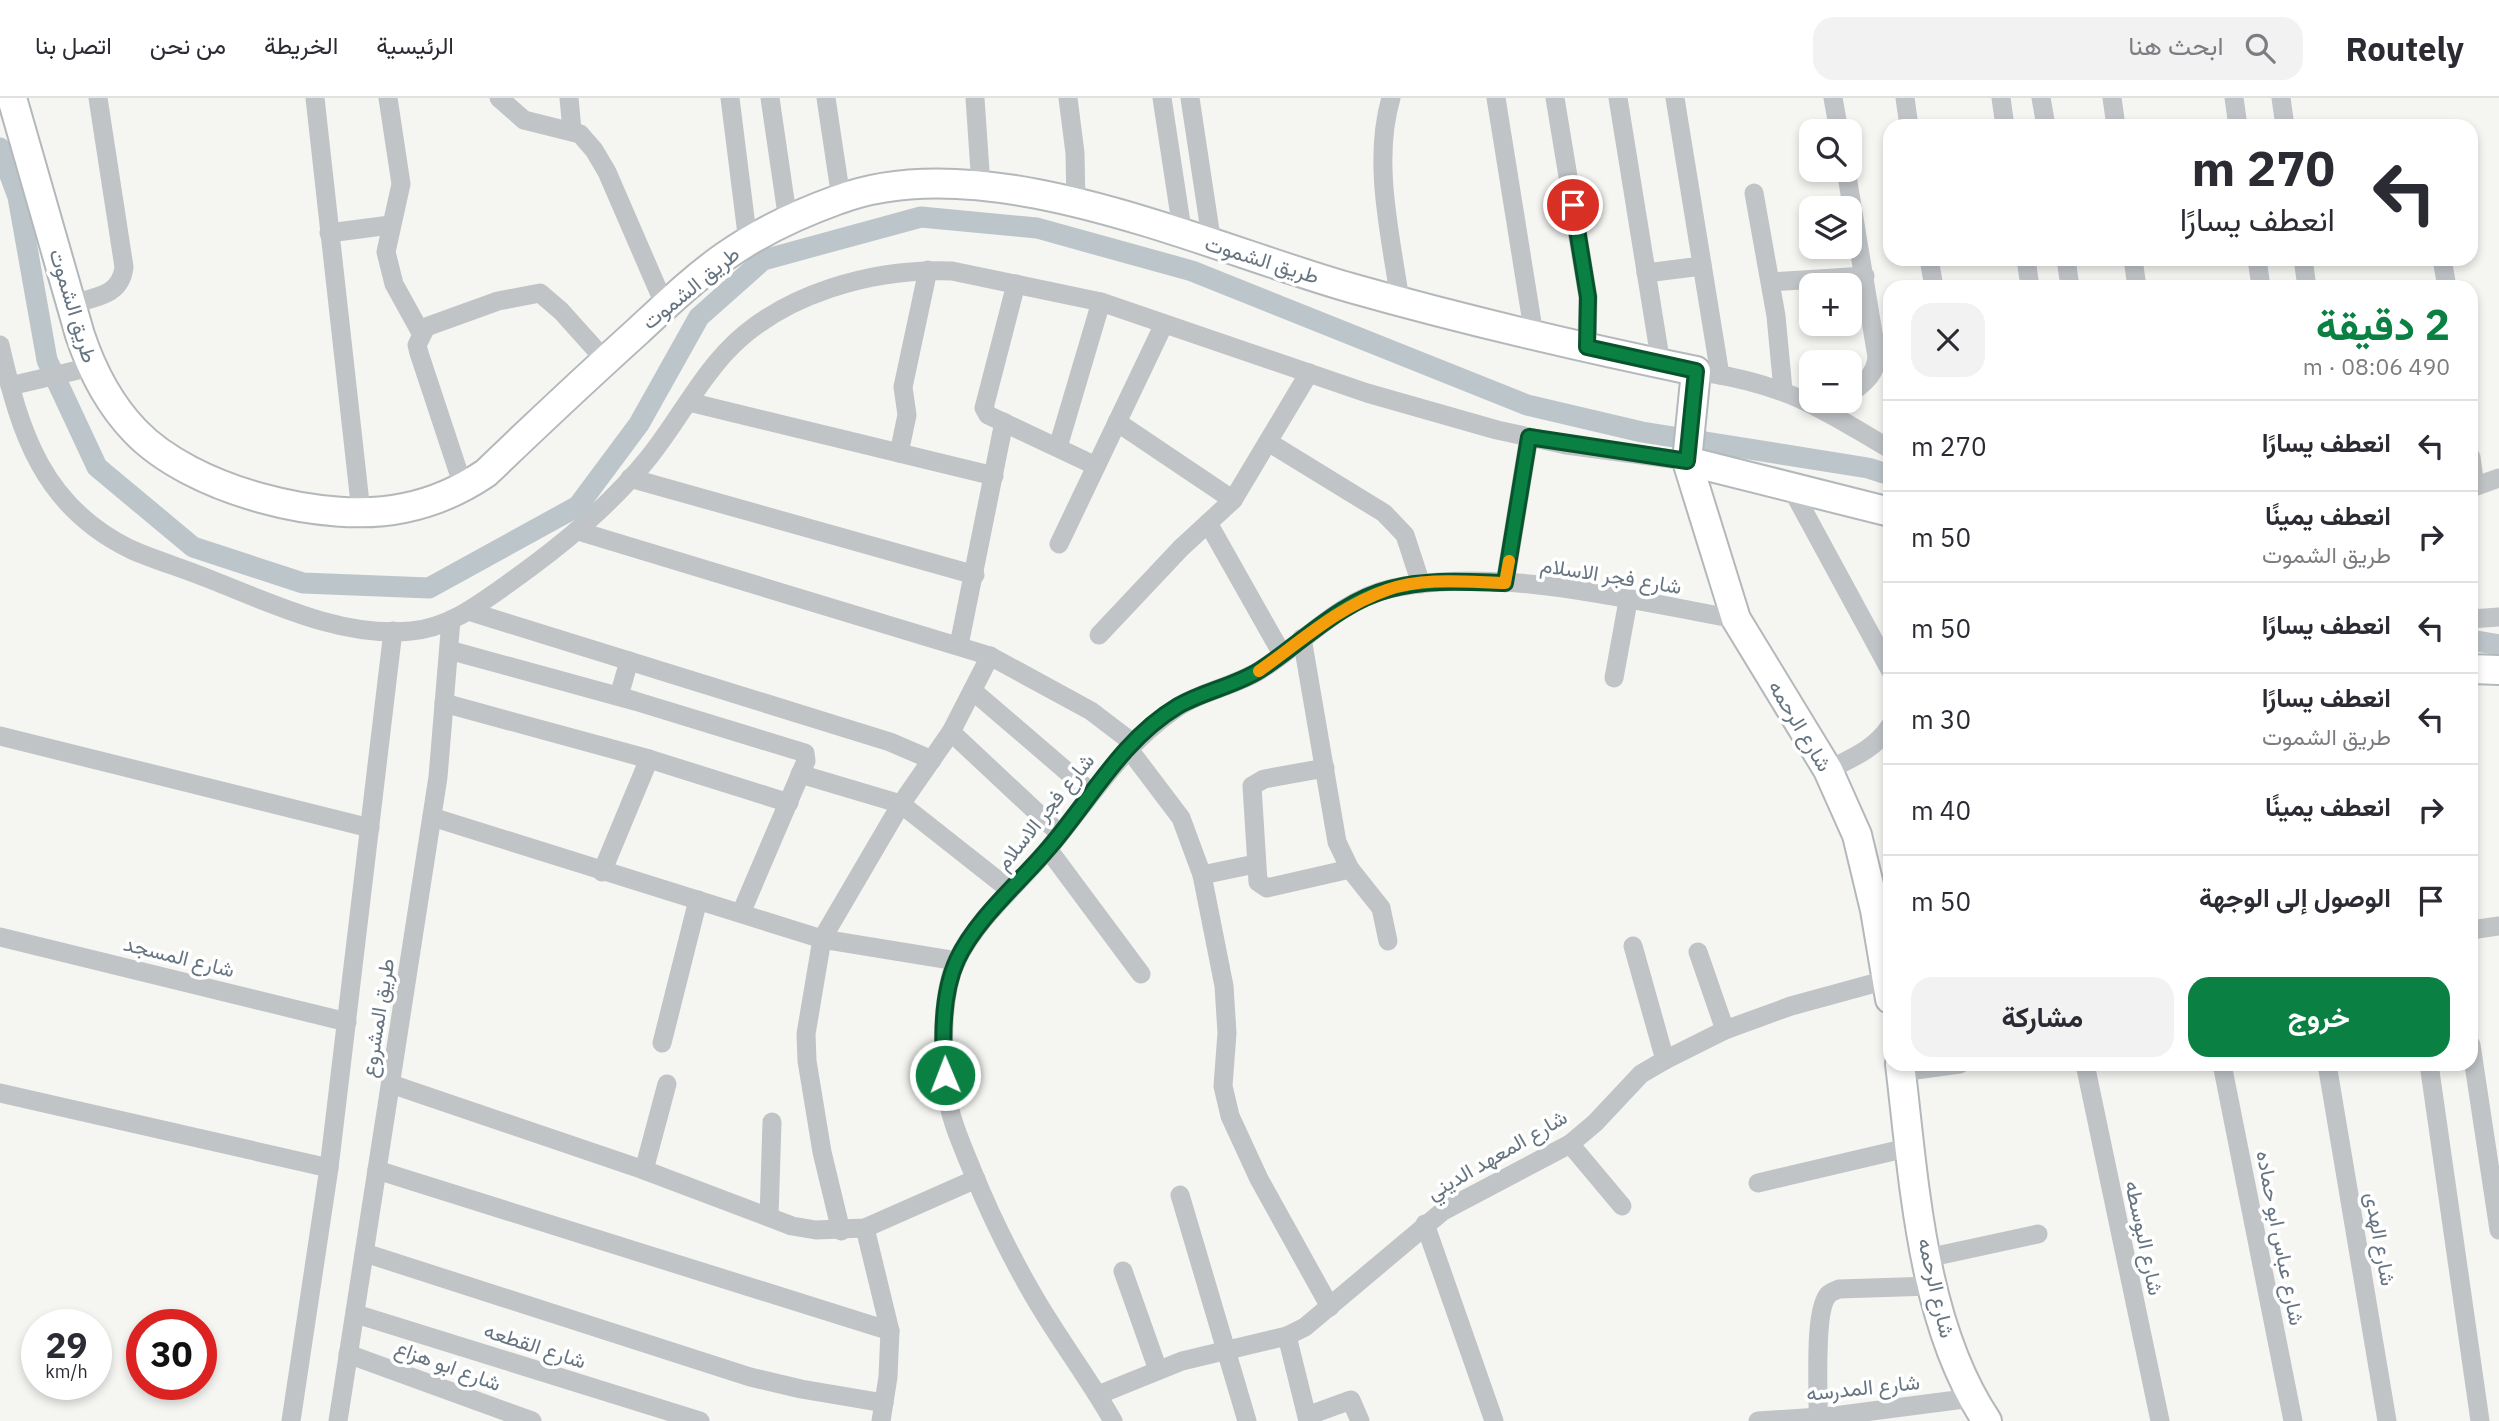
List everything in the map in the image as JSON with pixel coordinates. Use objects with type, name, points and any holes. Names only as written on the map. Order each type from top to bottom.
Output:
[{"type":"street","name":"طريق الشموت","points":[[12,98],[71,304],[78,370],[109,399],[135,432],[167,458],[207,481],[268,501],[361,512],[401,509],[464,489],[486,473],[665,306],[724,257],[788,221],[841,198],[934,183],[1002,188],[1076,205],[1400,301],[1534,335],[1708,373]]},
{"type":"street","points":[[71,304],[107,294],[118,288],[123,280],[124,267],[98,98]]},
{"type":"street","points":[[315,98],[361,512]]},
{"type":"street","points":[[388,98],[401,184],[386,252],[389,271],[421,333],[419,353],[464,489]]},
{"type":"street","points":[[499,98],[524,120],[572,130],[594,150],[607,172],[665,306]]},
{"type":"street","points":[[569,98],[572,130]]},
{"type":"street","points":[[730,98],[748,242]]},
{"type":"street","points":[[770,98],[788,221]]},
{"type":"street","points":[[826,98],[841,198]]},
{"type":"street","points":[[975,98],[981,186]]},
{"type":"street","points":[[1068,98],[1076,153],[1076,205]]},
{"type":"street","points":[[1162,98],[1183,236]]},
{"type":"street","points":[[1190,98],[1212,244]]},
{"type":"street","points":[[1391,98],[1387,120],[1385,178],[1400,301]]},
{"type":"street","points":[[1496,98],[1534,335]]},
{"type":"street","points":[[1555,98],[1588,297],[1587,347]]},
{"type":"street","points":[[1618,98],[1661,364]]},
{"type":"street","points":[[1675,98],[1702,266],[1708,373],[1693,405],[1687,454]]},
{"type":"street","points":[[1833,98],[1837,119]]},
{"type":"street","points":[[1905,98],[1908,119]]},
{"type":"street","points":[[2001,98],[2004,119]]},
{"type":"street","points":[[2041,98],[2045,119]]},
{"type":"street","points":[[2112,98],[2115,119]]},
{"type":"street","points":[[2234,98],[2237,119]]},
{"type":"street","points":[[2281,98],[2284,119]]},
{"type":"street","points":[[1848,182],[1875,334],[1876,369],[1862,382]]},
{"type":"street","points":[[1754,193],[1771,282],[1783,390]]},
{"type":"street","points":[[329,233],[390,225]]},
{"type":"street","points":[[1646,273],[1702,266]]},
{"type":"street","points":[[899,453],[906,415],[903,387],[928,270]]},
{"type":"street","points":[[0,345],[12,380],[8,421],[55,486],[95,527],[130,549],[312,617],[360,629],[412,631],[460,615],[579,531],[630,478],[727,350],[758,325],[786,308],[848,284],[928,270],[952,271],[1101,302],[1367,393],[1529,437],[1687,454],[1883,510]]},
{"type":"street","points":[[1771,282],[1865,276]]},
{"type":"street","points":[[1016,284],[985,401],[988,415],[1096,466]]},
{"type":"street","points":[[421,333],[434,324],[498,301],[540,293],[561,311],[605,360]]},
{"type":"street","points":[[1058,447],[1101,302]]},
{"type":"street","points":[[1059,544],[1164,324]]},
{"type":"street","points":[[12,380],[78,370]]},
{"type":"street","points":[[1099,635],[1233,500],[1310,373]]},
{"type":"street","points":[[1708,373],[1799,395]]},
{"type":"street","points":[[689,402],[994,477]]},
{"type":"street","points":[[1844,413],[1883,444]]},
{"type":"street","points":[[959,645],[1004,422]]},
{"type":"street","points":[[1117,422],[1233,500]]},
{"type":"street","points":[[1505,583],[1529,437]]},
{"type":"street","points":[[1270,443],[1384,513],[1405,535],[1421,584]]},
{"type":"street","name":"شارع الرحمه","points":[[1687,454],[1736,619],[1828,770],[1857,835],[1875,910],[1883,959]]},
{"type":"street","points":[[630,478],[975,575]]},
{"type":"street","points":[[2478,485],[2499,478]]},
{"type":"street","points":[[1789,484],[1883,657]]},
{"type":"street","points":[[1208,523],[1283,654]]},
{"type":"street","points":[[579,531],[990,656],[1091,711],[1130,746],[1181,818],[1202,875],[1224,986],[1227,1033],[1223,1098],[1259,1179],[1330,1307]]},
{"type":"street","name":"شارع فجر الاسلام","points":[[1110,1419],[1098,1395],[1032,1293],[976,1179],[950,1115],[946,1091],[944,1031],[957,961],[1010,890],[1054,842],[1130,746],[1178,707],[1258,671],[1302,638],[1388,589],[1421,584],[1505,583],[1736,619]]},
{"type":"street","points":[[1614,678],[1628,601]]},
{"type":"street","points":[[460,615],[629,661],[890,742],[932,760]]},
{"type":"street","name":"طريق المشروع","points":[[338,1421],[432,817],[449,649],[460,615]]},
{"type":"street","points":[[2478,618],[2499,617]]},
{"type":"street","name":"طريق المشروع","points":[[292,1421],[329,1168],[393,631]]},
{"type":"street","points":[[1302,638],[1337,842],[1350,869],[1381,908],[1388,941]]},
{"type":"street","points":[[449,649],[619,696],[798,750],[807,757],[741,913]]},
{"type":"street","points":[[841,1231],[822,1152],[807,1061],[806,1034],[822,939],[901,804],[951,732],[990,656]]},
{"type":"street","points":[[619,696],[629,661]]},
{"type":"street","points":[[2478,669],[2499,670]]},
{"type":"street","points":[[973,691],[1092,793]]},
{"type":"street","points":[[444,703],[649,759],[789,803]]},
{"type":"street","points":[[951,732],[1054,842],[1141,974]]},
{"type":"street","points":[[0,736],[370,828]]},
{"type":"street","points":[[1828,770],[1866,751],[1883,736]]},
{"type":"street","points":[[602,872],[649,759]]},
{"type":"street","points":[[1325,768],[1264,779],[1251,786],[1258,882],[1267,888],[1350,869]]},
{"type":"street","points":[[800,774],[901,804],[1010,890]]},
{"type":"street","points":[[432,817],[822,939],[957,961]]},
{"type":"street","points":[[1202,875],[1255,864]]},
{"type":"street","points":[[662,1043],[698,900]]},
{"type":"street","points":[[2478,929],[2499,926]]},
{"type":"street","name":"شارع المسجد","points":[[0,937],[347,1022]]},
{"type":"street","points":[[1633,946],[1665,1060]]},
{"type":"street","points":[[1698,952],[1725,1030]]},
{"type":"street","name":"شارع المعهد الديني","points":[[1098,1395],[1158,1370],[1225,1350],[1287,1336],[1305,1327],[1425,1224],[1443,1211],[1570,1144],[1595,1123],[1641,1074],[1665,1060],[1725,1030],[1791,1006],[1883,990]]},
{"type":"street","name":"شارع الرحمه","points":[[1900,1071],[1932,1286],[1946,1337],[1979,1410]]},
{"type":"street","name":"شارع البوسطه","points":[[2086,1071],[2160,1421]]},
{"type":"street","name":"شارع عباس ابو حماده","points":[[2223,1071],[2292,1421]]},
{"type":"street","name":"شارع الهدى","points":[[2328,1071],[2387,1421]]},
{"type":"street","points":[[2430,1071],[2480,1421]]},
{"type":"street","points":[[2475,1071],[2499,1230]]},
{"type":"street","points":[[391,1084],[644,1170],[792,1226],[841,1231],[865,1228],[976,1179]]},
{"type":"street","points":[[644,1170],[667,1084]]},
{"type":"street","points":[[0,1093],[329,1168]]},
{"type":"street","points":[[769,1217],[772,1122]]},
{"type":"street","points":[[1570,1144],[1622,1206]]},
{"type":"street","points":[[1758,1183],[1911,1147]]},
{"type":"street","points":[[377,1170],[890,1332]]},
{"type":"street","points":[[1180,1195],[1247,1421]]},
{"type":"street","points":[[1425,1224],[1494,1421]]},
{"type":"street","points":[[365,1253],[750,1377],[882,1412],[890,1332],[865,1228]]},
{"type":"street","points":[[1927,1258],[2038,1234]]},
{"type":"street","points":[[1123,1271],[1158,1370]]},
{"type":"street","points":[[1829,1418],[1820,1325],[1822,1306],[1828,1294],[1839,1289],[1932,1286]]},
{"type":"street","name":"شارع القطعه","points":[[356,1314],[700,1421]]},
{"type":"street","points":[[1287,1336],[1308,1418],[1352,1400],[1360,1421]]},
{"type":"street","name":"شارع ابو هزاع","points":[[348,1354],[533,1421]]},
{"type":"street","name":"شارع المدرسه","points":[[1758,1421],[1979,1410]]},
{"type":"waterway","points":[[0,148],[18,197],[47,360],[97,467],[193,547],[303,583],[429,588],[578,506],[639,424],[699,317],[763,260],[921,217],[1037,228],[1192,271],[1527,405],[1642,432],[1868,468],[1883,473]]},
{"type":"waterway","points":[[2478,641],[2499,645]]},
{"type":"slow traffic","points":[[1259,671],[1318,625],[1388,589],[1421,584],[1505,583],[1509,561]]},
{"type":"route","points":[[945,1075],[944,1031],[948,997],[957,961],[978,930],[1048,849],[1117,760],[1158,722],[1178,707],[1258,671],[1318,625],[1388,589],[1421,584],[1505,583],[1529,437],[1566,445],[1687,461],[1696,371],[1587,347],[1588,297],[1573,205]]}]
